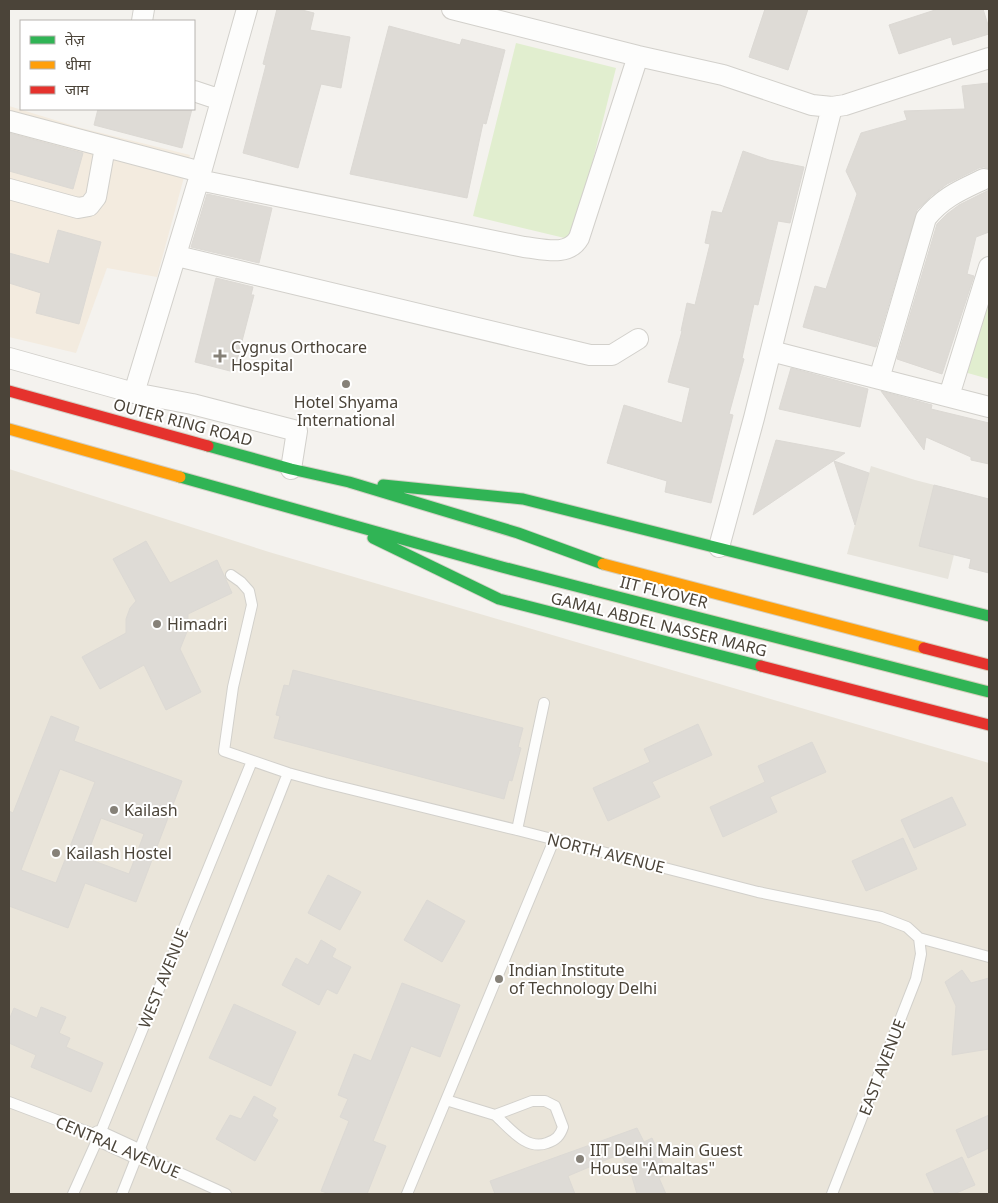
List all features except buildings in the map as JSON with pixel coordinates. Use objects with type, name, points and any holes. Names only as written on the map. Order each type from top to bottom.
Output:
[{"type":"main road","name":"OUTER RING ROAD","points":[[9,391],[291,469],[349,482]]},
{"type":"main road","points":[[9,429],[333,519]]},
{"type":"main road","points":[[349,482],[523,499],[989,616]]},
{"type":"main road","name":"IIT FLYOVER","points":[[349,482],[518,533],[604,564],[989,665]]},
{"type":"main road","name":"IIT FLYOVER","points":[[333,519],[502,567],[989,692]]},
{"type":"main road","name":"GAMAL ABDEL NASSER MARG","points":[[333,519],[499,599],[989,725]]},
{"type":"street","points":[[134,393],[200,176],[247,9]]},
{"type":"street","points":[[452,9],[472,11],[638,56],[724,75],[812,106],[832,107],[845,105],[989,58]]},
{"type":"street","points":[[9,121],[105,147],[200,176],[524,247],[555,250],[569,248],[576,244],[579,238],[638,56]]},
{"type":"street","points":[[195,91],[221,100]]},
{"type":"street","points":[[719,548],[832,107]]},
{"type":"street","points":[[9,189],[78,208],[89,206],[96,197],[105,147]]},
{"type":"street","points":[[879,378],[926,218],[936,206],[951,195],[984,179]]},
{"type":"street","points":[[176,256],[590,355],[612,355],[638,339]]},
{"type":"street","points":[[949,396],[989,267]]},
{"type":"street","points":[[771,351],[989,407]]},
{"type":"street","points":[[9,359],[134,393],[192,404],[297,431],[291,469]]},
{"type":"street","name":"CENTRAL AVENUE","points":[[99,1136],[138,1154]]},
{"type":"lane","name":"NORTH AVENUE","points":[[231,575],[249,591],[252,605],[233,687],[224,751],[288,773],[758,892],[881,917],[907,927],[919,938],[989,957]]},
{"type":"lane","points":[[517,830],[544,703]]},
{"type":"lane","name":"WEST AVENUE","points":[[73,1194],[99,1136],[252,761]]},
{"type":"lane","points":[[122,1194],[288,773]]},
{"type":"lane","points":[[407,1194],[554,840]]},
{"type":"lane","name":"EAST AVENUE","points":[[832,1194],[916,979],[921,954],[919,938]]},
{"type":"lane","points":[[446,1100],[495,1115],[524,1141],[533,1145],[544,1144],[554,1140],[561,1134],[564,1127],[555,1106],[546,1102],[532,1102],[495,1115]]},
{"type":"lane","name":"CENTRAL AVENUE","points":[[9,1102],[99,1136]]},
{"type":"lane","name":"CENTRAL AVENUE","points":[[138,1154],[226,1194]]},
{"type":"shaded area","points":[[9,106],[81,128],[190,155],[157,277],[107,268],[76,353],[9,337]]},
{"type":"shaded area","points":[[871,466],[969,494],[948,579],[847,554]]},
{"type":"shaded area","name":"Indian Institute of Technology Delhi","points":[[9,469],[269,552],[989,763],[989,1194],[9,1194]]},
{"type":"green space","points":[[516,43],[616,68],[573,240],[473,216]]},
{"type":"green space","points":[[989,285],[989,379],[964,372]]},
{"type":"traffic: fast","points":[[208,446],[291,469],[349,482],[518,533],[603,564]]},
{"type":"traffic: fast","points":[[180,477],[591,590]]},
{"type":"traffic: fast","points":[[383,485],[523,499],[989,616]]},
{"type":"traffic: fast","points":[[373,538],[499,599],[761,666]]},
{"type":"traffic: fast","points":[[591,590],[989,692]]},
{"type":"traffic: slow","points":[[9,429],[180,477]]},
{"type":"traffic: slow","points":[[603,564],[924,648]]},
{"type":"traffic: jam","points":[[9,391],[208,446]]},
{"type":"traffic: jam","points":[[924,648],[989,665]]},
{"type":"traffic: jam","points":[[761,666],[989,725]]},
{"type":"place","name":"Cygnus Orthocare Hospital","points":[[220,356]]},
{"type":"place","name":"Hotel Shyama International","points":[[346,384]]},
{"type":"place","name":"Himadri","points":[[157,624]]},
{"type":"place","name":"Kailash","points":[[114,810]]},
{"type":"place","name":"Kailash Hostel","points":[[56,853]]},
{"type":"place","name":"Indian Institute of Technology Delhi","points":[[499,979]]},
{"type":"place","name":"IIT Delhi Main Guest House \"Amaltas\"","points":[[580,1159]]}]
